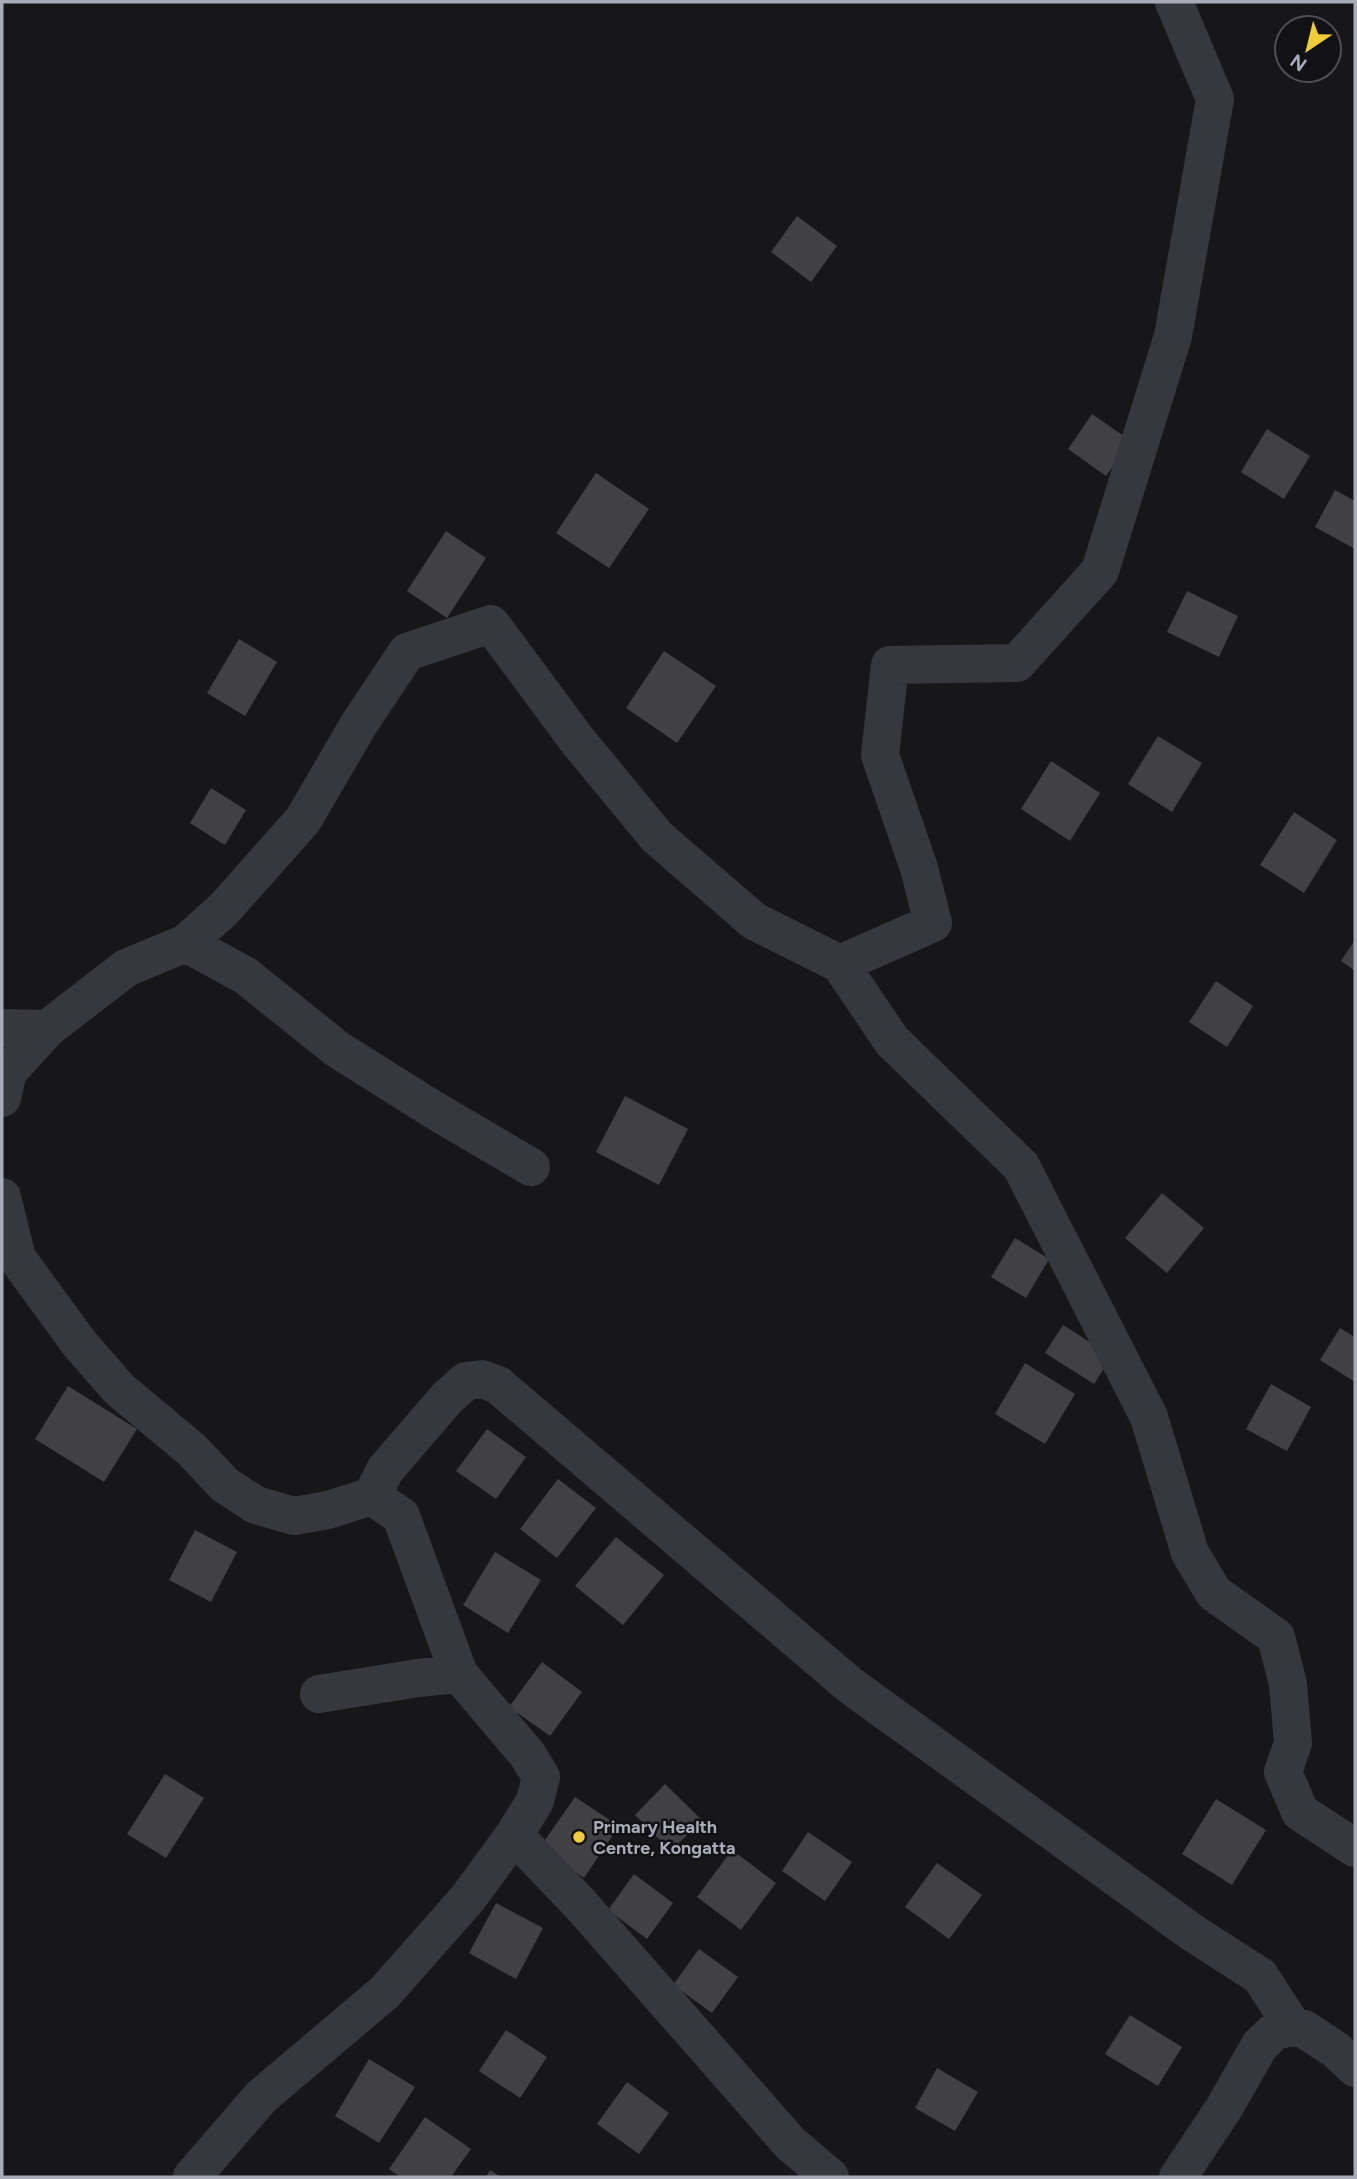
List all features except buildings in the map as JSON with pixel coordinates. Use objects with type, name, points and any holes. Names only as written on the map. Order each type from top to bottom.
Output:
[{"type":"street","points":[[840,964],[933,923],[919,867],[880,755],[890,665],[1017,663],[1100,571],[1173,336],[1215,99],[1174,2]]},
{"type":"street","points":[[2,1098],[8,1072],[47,1029],[126,968],[186,943],[224,909],[303,820],[359,724],[407,652],[491,624],[577,740],[657,837],[754,921],[840,964],[892,1041],[1021,1166],[1149,1417],[1191,1553],[1214,1593],[1276,1637],[1289,1684],[1293,1742],[1283,1772],[1300,1812],[1355,1848]]},
{"type":"street","points":[[186,943],[246,976],[337,1049],[531,1167]]},
{"type":"street","points":[[2,1028],[47,1029]]},
{"type":"street","points":[[2,1197],[17,1258],[79,1343],[120,1389],[192,1450],[225,1485],[256,1505],[294,1517],[372,1496],[385,1470],[447,1398],[466,1381],[482,1379],[498,1385],[851,1686],[1193,1934],[1260,1976],[1293,2027]]},
{"type":"street","points":[[192,2177],[261,2097],[385,1992],[468,1898],[535,1801],[541,1777],[527,1754],[459,1674],[401,1516],[372,1496]]},
{"type":"street","points":[[319,1693],[459,1674]]},
{"type":"street","points":[[514,1835],[581,1905],[790,2143],[830,2177]]},
{"type":"street","points":[[1178,2177],[1224,2108],[1260,2045],[1275,2031],[1293,2027],[1316,2035],[1355,2068]]},
{"type":"place","name":"Primary Health Centre, Kongatta","points":[[579,1837]]}]
